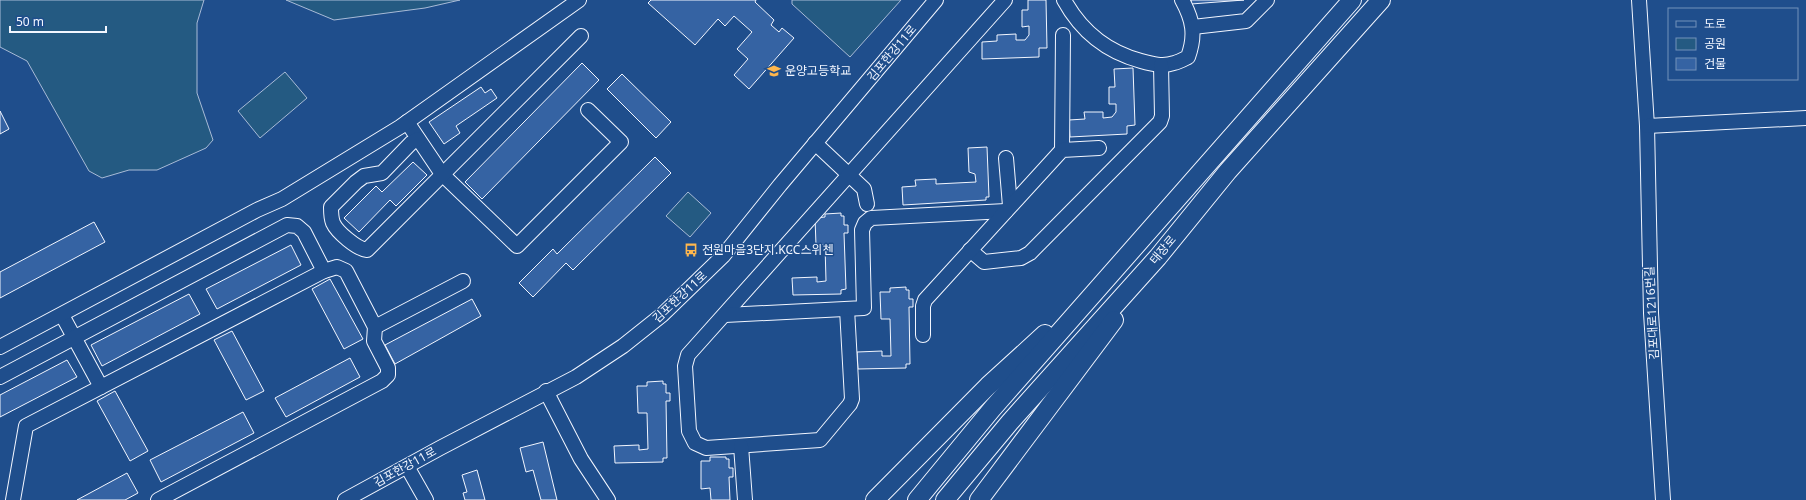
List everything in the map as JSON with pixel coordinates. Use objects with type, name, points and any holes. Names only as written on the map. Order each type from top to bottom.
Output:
[{"type":"main road","name":"태장로","points":[[918,500],[992,409],[1352,0]]},
{"type":"main road","name":"태장로","points":[[945,500],[1010,422],[1158,257],[1228,171],[1305,87],[1381,0]]},
{"type":"main road","points":[[978,500],[1025,436],[1096,346],[1158,257]]},
{"type":"main road","points":[[875,500],[988,386],[1117,268]]},
{"type":"street","points":[[0,347],[257,210],[282,199],[407,122],[580,0]]},
{"type":"street","name":"김포한강11로","points":[[345,500],[547,394],[577,382],[623,352],[664,320],[727,259],[817,145],[936,0]]},
{"type":"street","name":"김포한강11로","points":[[817,145],[943,0]]},
{"type":"street","points":[[847,309],[852,399],[850,404],[820,440],[706,448],[695,443],[689,431],[686,360],[688,355],[1005,0]]},
{"type":"street","points":[[1064,0],[1070,11],[1088,32],[1107,48],[1127,57],[1161,65],[1174,63],[1188,57],[1193,44],[1193,27],[1182,0]]},
{"type":"street","points":[[1193,27],[1246,21],[1267,0]]},
{"type":"street","name":"김포대로1216번길","points":[[1639,0],[1647,126],[1651,313],[1663,500]]},
{"type":"street","points":[[923,335],[923,306],[925,300],[1062,150],[1063,35]]},
{"type":"street","points":[[418,139],[411,143],[382,173],[364,176],[331,207],[333,224],[361,250],[366,250],[581,36]]},
{"type":"street","points":[[970,250],[984,262],[1022,258],[1030,253],[1160,122],[1162,116],[1161,65]]},
{"type":"street","points":[[407,122],[442,174],[517,246],[621,142],[588,110]]},
{"type":"street","points":[[1647,126],[1806,118]]},
{"type":"street","points":[[817,145],[864,189],[867,204]]},
{"type":"street","points":[[1062,150],[1099,148]]},
{"type":"street","points":[[1006,158],[1008,209]]},
{"type":"street","points":[[725,314],[864,308],[862,230],[865,223],[871,218],[1008,209]]},
{"type":"street","points":[[0,377],[287,226],[297,226],[304,232],[324,271]]},
{"type":"street","points":[[13,500],[26,426],[324,271],[337,267],[346,271],[375,326],[374,341],[388,368],[388,376],[382,381],[158,500]]},
{"type":"street","points":[[375,326],[463,281]]},
{"type":"street","points":[[62,315],[101,387]]},
{"type":"street","points":[[547,394],[581,459],[608,500]]},
{"type":"street","name":"김포한강11로","points":[[353,500],[547,394]]},
{"type":"street","points":[[741,446],[745,500]]},
{"type":"street","points":[[409,470],[426,500]]},
{"type":"green space","points":[[0,0],[204,0],[197,23],[197,93],[213,140],[206,148],[157,170],[129,170],[102,178],[89,171],[27,61],[0,47]]},
{"type":"green space","points":[[286,0],[460,0],[425,8],[334,20]]},
{"type":"green space","points":[[792,0],[901,0],[850,57],[792,4]]},
{"type":"green space","points":[[285,72],[307,98],[260,138],[238,111]]},
{"type":"green space","points":[[688,192],[711,213],[690,237],[666,216]]},
{"type":"building","name":"운양고등학교","points":[[651,0],[756,0],[755,2],[774,20],[771,25],[779,32],[782,28],[794,38],[749,89],[734,75],[748,59],[737,49],[752,32],[734,16],[725,26],[718,19],[695,45],[648,3]]},
{"type":"building","points":[[1028,0],[1046,0],[1047,48],[1039,48],[1039,57],[982,59],[982,42],[997,41],[997,35],[1016,34],[1016,40],[1025,40],[1029,35],[1029,26],[1022,27],[1022,10],[1028,10]]},
{"type":"building","points":[[1191,0],[1244,0],[1191,4]]},
{"type":"building","points":[[582,63],[599,80],[482,199],[465,182]]},
{"type":"building","points":[[1133,68],[1135,125],[1127,126],[1127,134],[1070,137],[1069,120],[1085,119],[1084,112],[1103,112],[1103,118],[1112,117],[1116,112],[1116,104],[1109,104],[1109,87],[1115,87],[1114,69]]},
{"type":"building","points":[[622,74],[671,122],[656,138],[607,89]]},
{"type":"building","points":[[481,87],[485,93],[491,89],[497,98],[456,126],[460,133],[444,144],[429,122]]},
{"type":"building","points":[[0,111],[9,129],[0,134]]},
{"type":"building","points":[[987,147],[989,197],[986,197],[986,200],[903,205],[902,187],[916,186],[915,180],[936,179],[936,184],[976,182],[975,174],[969,172],[968,148]]},
{"type":"building","points":[[655,157],[671,173],[573,270],[566,263],[533,297],[519,283],[553,249],[557,254]]},
{"type":"building","points":[[413,162],[427,175],[396,206],[390,200],[359,232],[344,218],[376,186],[382,192]]},
{"type":"building","points":[[841,213],[841,216],[844,216],[844,225],[848,225],[848,233],[844,233],[846,289],[841,290],[841,294],[793,295],[792,278],[817,277],[817,282],[826,281],[825,245],[816,245],[815,218],[825,217],[825,214]]},
{"type":"building","points":[[94,222],[105,242],[0,298],[0,272]]},
{"type":"building","points":[[291,245],[301,265],[217,309],[206,289]]},
{"type":"building","points":[[330,279],[363,339],[344,349],[312,289]]},
{"type":"building","points":[[906,287],[906,290],[909,290],[909,299],[913,299],[913,307],[909,307],[910,364],[906,364],[906,368],[858,369],[857,352],[882,351],[882,356],[891,356],[890,319],[881,319],[880,292],[890,292],[890,288]]},
{"type":"building","points":[[189,294],[200,314],[102,366],[91,345]]},
{"type":"building","points":[[472,299],[481,316],[395,364],[385,345]]},
{"type":"building","points":[[232,331],[264,391],[246,400],[214,340]]},
{"type":"building","points":[[350,358],[360,377],[286,417],[275,398]]},
{"type":"building","points":[[67,360],[77,377],[0,417],[0,395]]},
{"type":"building","points":[[663,381],[663,384],[666,384],[666,393],[670,393],[670,401],[666,401],[667,458],[663,458],[663,462],[615,463],[614,446],[639,445],[639,450],[648,449],[647,413],[638,413],[637,386],[647,386],[647,382]]},
{"type":"building","points":[[115,391],[148,451],[130,461],[97,401]]},
{"type":"building","points":[[243,412],[254,433],[161,482],[150,460]]},
{"type":"building","points":[[543,442],[557,500],[541,500],[533,470],[526,472],[520,448]]},
{"type":"building","points":[[710,457],[726,457],[726,459],[729,459],[729,468],[733,468],[733,477],[729,477],[730,500],[711,500],[710,488],[701,489],[701,461],[710,461]]},
{"type":"building","points":[[477,470],[485,500],[465,500],[463,493],[467,492],[462,475]]},
{"type":"building","points":[[127,473],[138,493],[125,500],[77,500]]},
{"type":"place","name":"운양고등학교","points":[[774,71]]},
{"type":"place","name":"전원마을3단지.KCC스위첸","points":[[691,250]]}]
